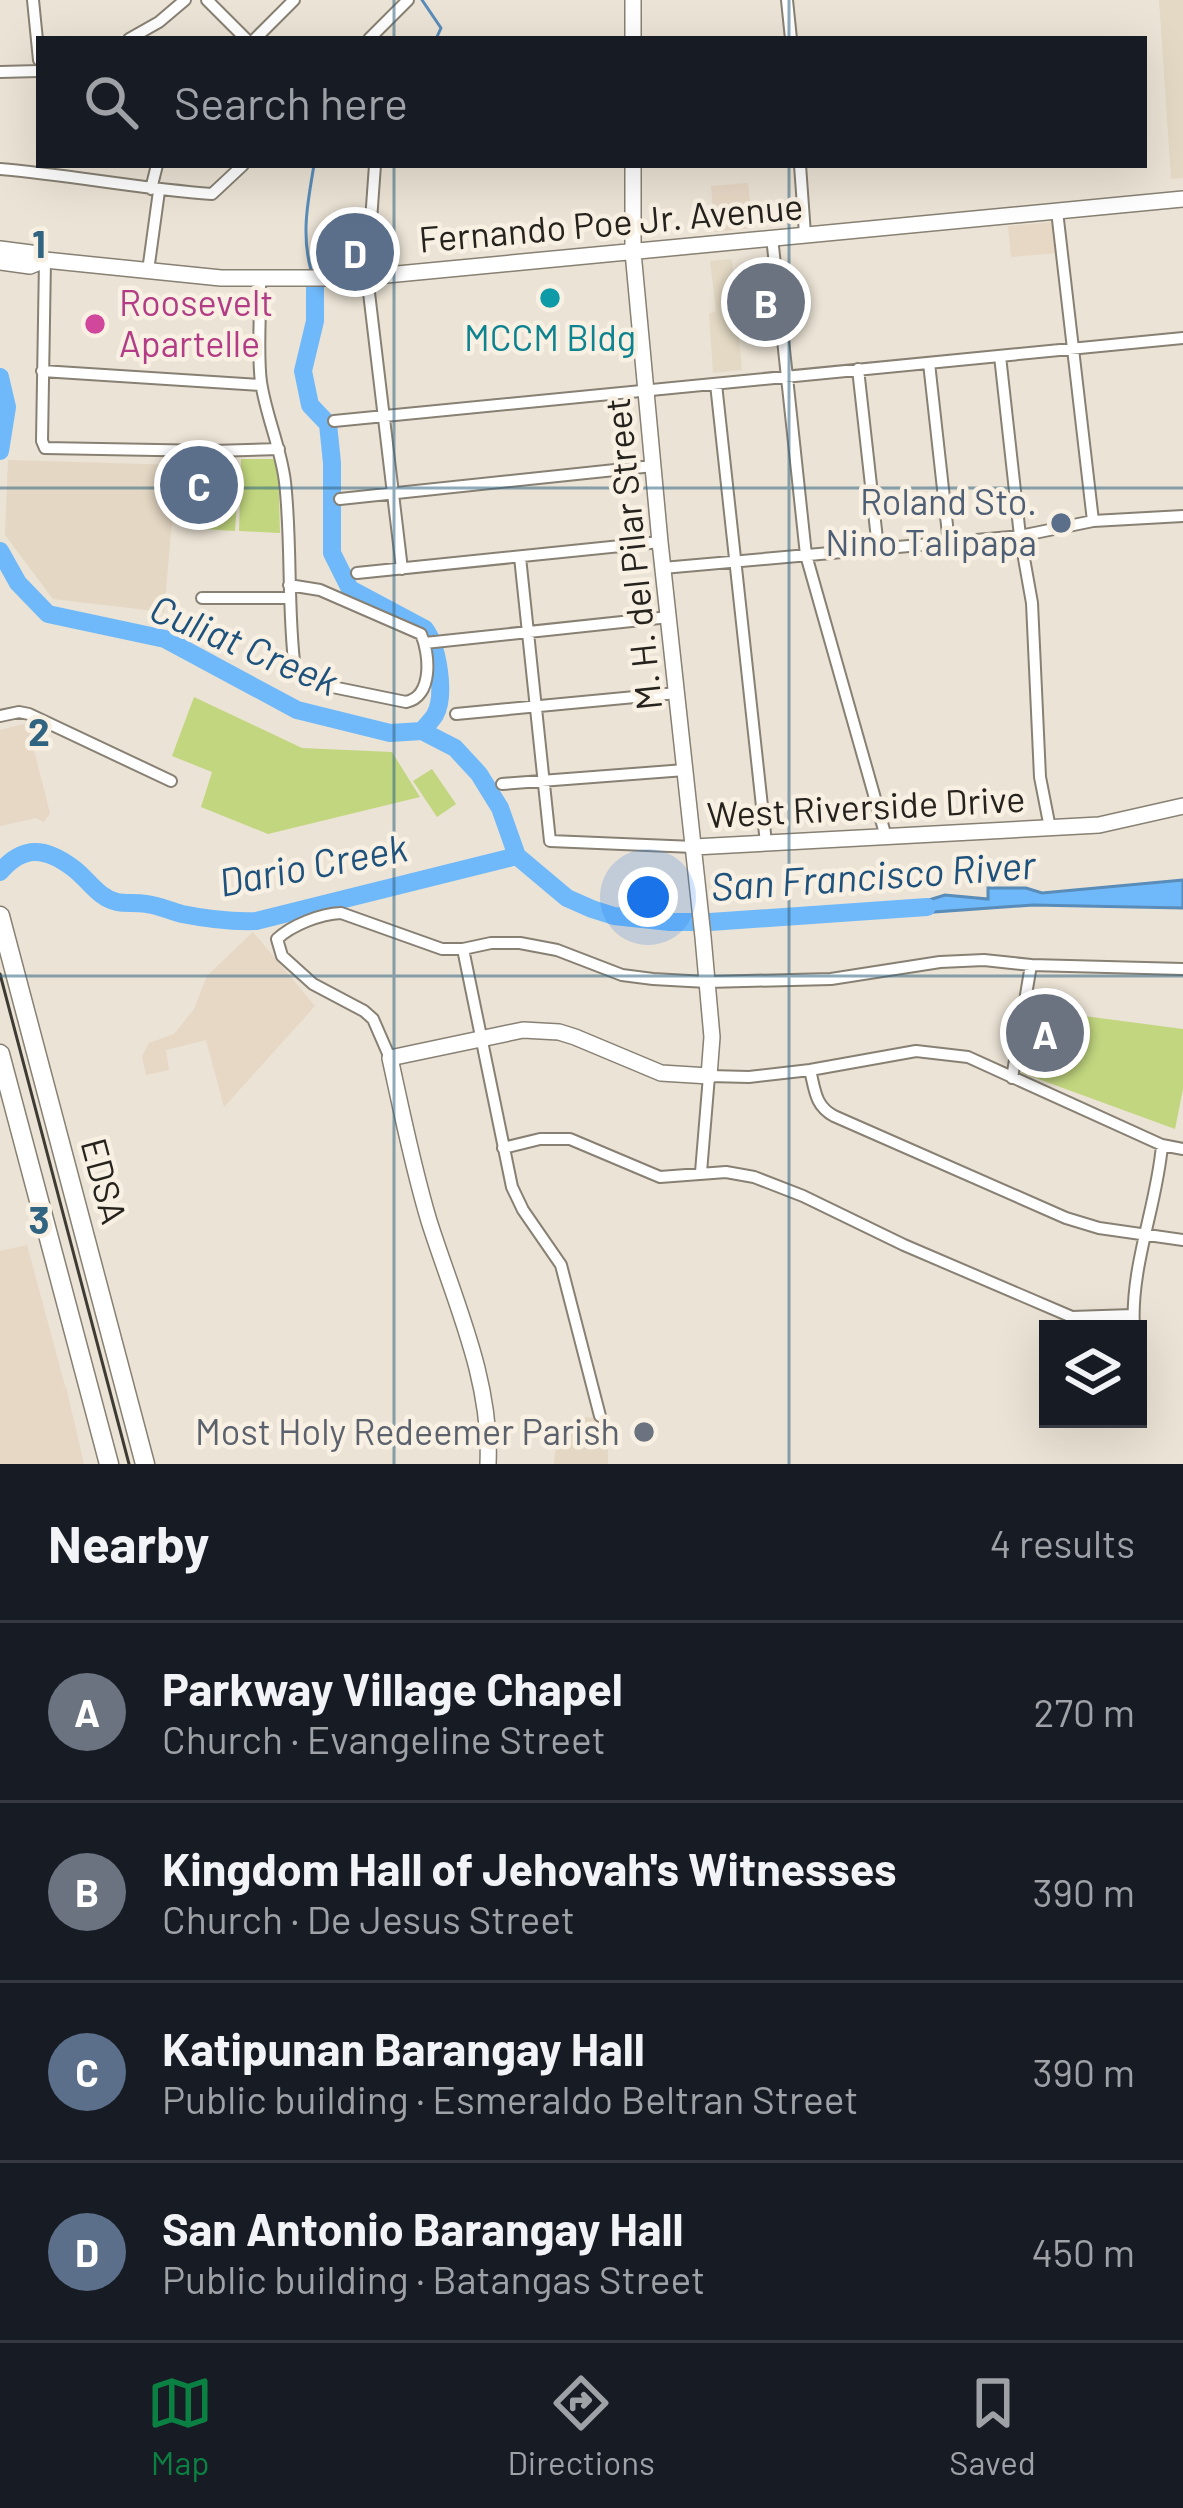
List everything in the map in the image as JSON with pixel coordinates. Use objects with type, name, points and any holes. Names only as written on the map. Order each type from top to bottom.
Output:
[{"type":"highway","name":"EDSA","points":[[0,916],[145,1464]]},
{"type":"highway","name":"EDSA","points":[[0,1054],[109,1464]]},
{"type":"highway","points":[[14,1104],[29,1106],[46,1092]]},
{"type":"highway","points":[[20,1130],[35,1120],[55,1123]]},
{"type":"street","points":[[33,0],[37,36]]},
{"type":"street","points":[[133,36],[185,0]]},
{"type":"street","points":[[207,0],[242,36]]},
{"type":"street","points":[[258,36],[294,0]]},
{"type":"street","points":[[372,36],[408,0]]},
{"type":"street","points":[[633,0],[633,36]]},
{"type":"street","points":[[787,0],[790,36]]},
{"type":"street","points":[[0,72],[36,71]]},
{"type":"street","points":[[148,271],[158,168]]},
{"type":"street","points":[[0,169],[57,170],[155,190],[212,194],[240,168]]},
{"type":"street","points":[[375,168],[367,276],[402,568]]},
{"type":"street","name":"M. H. del Pilar Street","points":[[633,168],[633,252],[701,911],[712,1037],[709,1076]]},
{"type":"street","points":[[800,168],[805,234]]},
{"type":"street","name":"Fernando Poe Jr. Avenue","points":[[0,249],[45,260],[148,271],[260,279],[367,276],[1183,200]]},
{"type":"street","points":[[1057,211],[1093,521]]},
{"type":"street","points":[[772,237],[806,555],[886,837]]},
{"type":"street","points":[[45,260],[41,441],[45,448],[279,449]]},
{"type":"street","name":"Fernando Poe Jr. Avenue","points":[[0,262],[30,266],[45,260]]},
{"type":"street","points":[[260,279],[261,385],[286,487],[295,670],[308,682],[406,702],[416,700],[423,693],[432,642]]},
{"type":"street","points":[[334,422],[1183,338]]},
{"type":"street","points":[[1000,356],[1032,603],[1040,776],[1050,828]]},
{"type":"street","points":[[929,363],[949,543]]},
{"type":"street","points":[[858,369],[878,548]]},
{"type":"street","points":[[42,371],[261,385]]},
{"type":"street","points":[[716,384],[766,843]]},
{"type":"street","points":[[340,499],[653,466]]},
{"type":"street","points":[[663,568],[1020,536],[1093,521],[1183,516]]},
{"type":"street","points":[[357,573],[660,542]]},
{"type":"street","points":[[520,557],[544,781]]},
{"type":"street","points":[[202,598],[320,590],[413,628],[432,642],[668,617]]},
{"type":"street","points":[[455,714],[677,693]]},
{"type":"street","points":[[0,716],[29,714],[171,781]]},
{"type":"street","points":[[502,784],[686,770]]},
{"type":"street","name":"West Riverside Drive","points":[[544,781],[550,842],[694,847],[1050,828],[1099,825],[1183,806]]},
{"type":"street","points":[[488,1464],[483,1394],[429,1220],[390,1058],[373,1019],[313,984],[282,956],[277,939],[290,929],[340,913],[442,949],[520,943],[556,950],[622,975],[707,982],[831,979],[984,960],[1183,969]]},
{"type":"street","points":[[463,949],[512,1187],[561,1265],[600,1416]]},
{"type":"street","points":[[1012,1078],[1031,965]]},
{"type":"street","points":[[390,1058],[523,1030],[559,1032],[662,1073],[709,1076],[810,1070],[916,1051],[968,1058],[1162,1145],[1183,1149]]},
{"type":"street","points":[[810,1070],[817,1101],[833,1117],[1066,1218],[1099,1228],[1183,1240]]},
{"type":"street","points":[[701,1172],[709,1076]]},
{"type":"street","points":[[503,1148],[540,1139],[570,1139],[660,1177],[701,1172],[754,1177],[1072,1317],[1109,1320]]},
{"type":"street","points":[[1134,1320],[1143,1236],[1162,1145]]},
{"type":"shaded area","points":[[1159,0],[1183,0],[1183,178],[1171,179]]},
{"type":"shaded area","points":[[748,183],[753,228],[715,232],[711,186]]},
{"type":"shaded area","points":[[1054,222],[1057,253],[1011,257],[1008,226]]},
{"type":"shaded area","points":[[732,259],[742,370],[713,373],[709,314],[716,311],[710,261]]},
{"type":"shaded area","points":[[8,460],[177,465],[164,612],[53,599],[5,535]]},
{"type":"shaded area","points":[[27,723],[50,813],[44,822],[36,818],[0,826],[0,730]]},
{"type":"shaded area","points":[[253,932],[315,1006],[224,1107],[206,1040],[166,1050],[169,1070],[146,1075],[142,1056],[149,1043],[174,1034],[194,1009],[207,976]]},
{"type":"shaded area","points":[[27,1245],[84,1464],[0,1464],[0,1251]]},
{"type":"shaded area","points":[[587,1417],[608,1421],[608,1464],[554,1464],[558,1424]]},
{"type":"green space","points":[[241,459],[278,459],[280,533],[239,531]]},
{"type":"green space","points":[[188,499],[237,502],[235,531],[186,528]]},
{"type":"green space","points":[[194,697],[302,748],[392,752],[420,797],[268,834],[201,807],[212,772],[172,756]]},
{"type":"green space","points":[[432,769],[456,804],[437,817],[413,781]]},
{"type":"green space","points":[[1031,1009],[1183,1029],[1183,1089],[1175,1129],[1022,1073]]},
{"type":"water","points":[[1183,880],[1183,908],[1033,905],[905,914],[906,907],[945,895],[988,899],[988,888],[1042,893]]},
{"type":"waterway","name":"San Francisco River","points":[[422,0],[441,28],[437,36]]},
{"type":"waterway","name":"San Francisco River","points":[[311,270],[306,230],[314,168]]},
{"type":"waterway","name":"San Francisco River","points":[[315,279],[315,321],[303,371],[310,405],[328,424],[332,553],[350,589],[425,629],[430,637],[440,696],[435,715],[422,731]]},
{"type":"waterway","name":"Culiat Creek","points":[[0,377],[7,407],[0,451]]},
{"type":"waterway","name":"San Francisco River","points":[[0,551],[18,583],[48,614],[165,639],[297,710],[390,733],[422,731],[455,748],[479,774],[500,808],[517,856],[567,898],[592,909],[614,916],[710,922],[927,907]]},
{"type":"waterway","name":"Dario Creek","points":[[0,872],[26,853],[44,853],[63,861],[110,900],[210,919],[256,921],[517,856]]},
{"type":"tram line","points":[[0,974],[129,1464]]},
{"type":"place","name":"San Antonio Barangay Hall","points":[[355,252]]},
{"type":"place","name":"MCCM Bldg","points":[[550,298]]},
{"type":"place","name":"Kingdom Hall of Jehovah's Witnesses","points":[[766,302]]},
{"type":"place","name":"Roosevelt Apartelle","points":[[95,324]]},
{"type":"place","name":"Katipunan Barangay Hall","points":[[199,485]]},
{"type":"place","name":"Roland Sto. Nino Talipapa","points":[[1061,523]]},
{"type":"place","name":"Parkway Village Chapel","points":[[1045,1033]]},
{"type":"place","name":"Most Holy Redeemer Parish","points":[[644,1432]]}]
